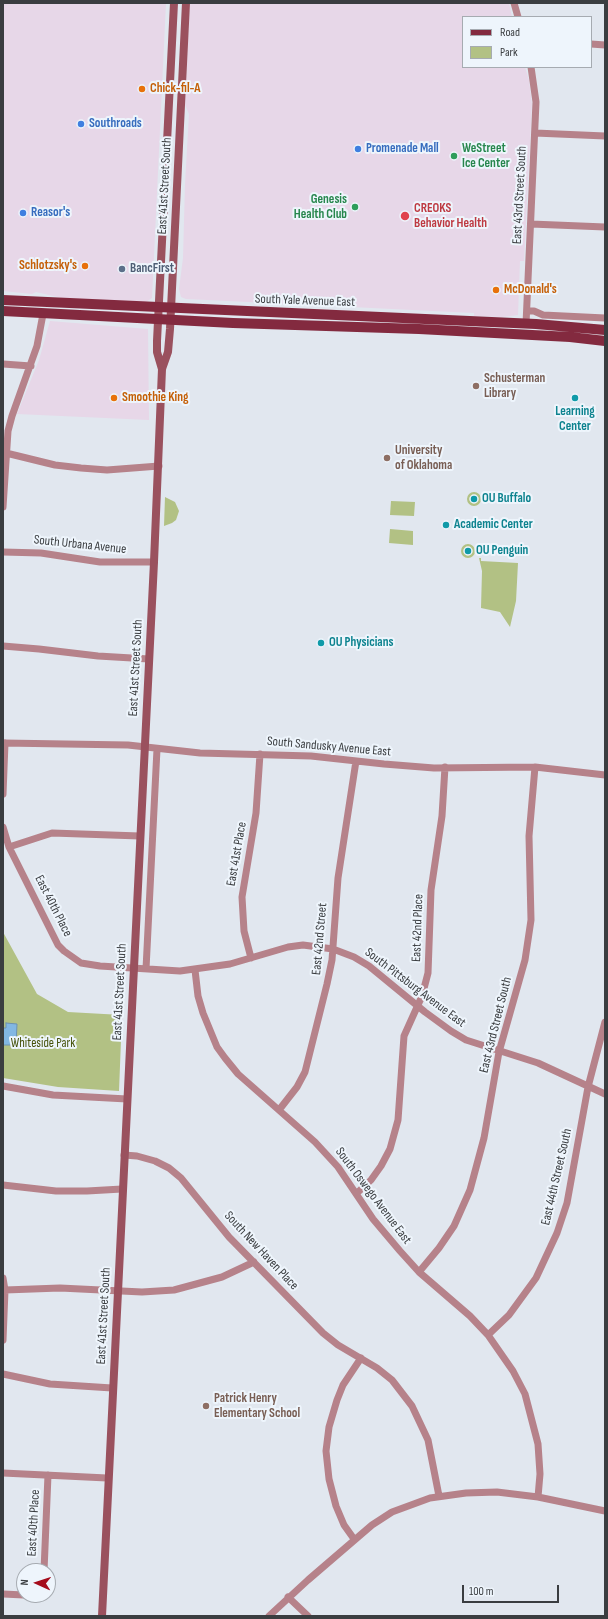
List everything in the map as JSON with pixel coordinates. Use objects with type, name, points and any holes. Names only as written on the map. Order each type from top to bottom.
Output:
[{"type":"main road","name":"East 41st Street South","points":[[162,369],[157,352],[158,319],[174,3]]},
{"type":"main road","name":"East 41st Street South","points":[[102,1616],[112,1388],[159,466],[162,369],[168,352],[171,308],[186,3]]},
{"type":"main road","points":[[169,122],[180,121]]},
{"type":"main road","points":[[168,130],[180,131]]},
{"type":"main road","name":"South Yale Avenue East","points":[[3,300],[526,324],[605,330]]},
{"type":"main road","name":"South Yale Avenue East","points":[[3,311],[170,320],[318,325],[570,337],[605,341]]},
{"type":"main road","points":[[318,325],[334,315]]},
{"type":"main road","points":[[524,335],[526,324]]},
{"type":"street","points":[[514,3],[518,16]]},
{"type":"street","points":[[592,44],[605,45]]},
{"type":"street","name":"East 43rd Street South","points":[[526,324],[535,133],[535,89],[531,68]]},
{"type":"street","points":[[535,133],[605,136]]},
{"type":"street","points":[[531,224],[605,227]]},
{"type":"street","points":[[527,311],[534,311],[543,315],[605,318]]},
{"type":"street","points":[[3,507],[6,453],[12,416],[31,366],[37,346],[43,314]]},
{"type":"street","points":[[3,364],[31,366]]},
{"type":"street","points":[[6,453],[55,465],[81,468],[107,470],[159,466]]},
{"type":"street","name":"South Urbana Avenue","points":[[3,552],[41,553],[100,562],[154,562]]},
{"type":"street","points":[[3,646],[98,656],[149,659]]},
{"type":"street","points":[[3,794],[4,743]]},
{"type":"street","name":"South Sandusky Avenue East","points":[[4,743],[128,745],[157,750],[200,754],[311,756],[356,761],[445,767],[534,767],[605,775]]},
{"type":"street","name":"East 41st Street South","points":[[146,969],[157,750]]},
{"type":"street","name":"East 41st Place","points":[[251,958],[244,931],[242,897],[256,814],[260,754]]},
{"type":"street","name":"East 42nd Street","points":[[279,1110],[297,1087],[305,1072],[314,1030],[327,984],[333,949],[338,878],[356,761]]},
{"type":"street","name":"East 42nd Place","points":[[357,1193],[371,1180],[381,1166],[395,1134],[399,1114],[404,1036],[426,986],[428,973],[431,890],[442,816],[445,767]]},
{"type":"street","name":"East 43rd Street South","points":[[418,1272],[439,1248],[454,1226],[470,1190],[484,1138],[499,1052],[525,960],[531,920],[529,836],[534,767]]},
{"type":"street","name":"East 40th Place","points":[[3,827],[9,847],[55,940],[64,951],[81,963],[133,968]]},
{"type":"street","points":[[9,847],[52,833],[140,836]]},
{"type":"street","name":"South Pittsburg Avenue East","points":[[133,968],[195,970],[230,964],[271,950],[294,946],[333,949],[354,957],[369,966],[451,1032],[466,1040],[499,1052],[538,1063],[605,1094]]},
{"type":"street","name":"South Oswego Avenue East","points":[[195,970],[198,996],[210,1033],[218,1047],[238,1074],[315,1142],[338,1167],[357,1193],[373,1219],[418,1272],[470,1316],[488,1335]]},
{"type":"street","name":"East 44th Street South","points":[[488,1335],[509,1315],[536,1278],[557,1233],[567,1202],[588,1087],[605,1022]]},
{"type":"street","points":[[3,1086],[53,1095],[127,1099]]},
{"type":"street","name":"South New Haven Place","points":[[124,1155],[146,1158],[169,1168],[191,1189],[229,1237],[324,1333],[338,1345],[361,1358],[392,1380],[412,1406],[428,1440],[439,1496]]},
{"type":"street","points":[[3,1185],[56,1191],[122,1189]]},
{"type":"street","points":[[5,1290],[60,1288],[117,1291],[174,1290],[222,1277],[254,1262]]},
{"type":"street","points":[[3,1278],[5,1290],[3,1340]]},
{"type":"street","points":[[488,1335],[513,1371],[524,1394],[538,1444],[540,1474],[538,1497]]},
{"type":"street","points":[[354,1539],[344,1525],[334,1499],[329,1479],[326,1451],[329,1427],[337,1400],[343,1385],[361,1358]]},
{"type":"street","points":[[3,1374],[50,1384],[112,1388]]},
{"type":"street","points":[[3,1473],[108,1478]]},
{"type":"street","name":"East 40th Place","points":[[44,1563],[48,1475]]},
{"type":"street","points":[[269,1616],[288,1597],[372,1525],[392,1512],[430,1498],[466,1493],[497,1492],[538,1497],[605,1511]]},
{"type":"street","points":[[3,1594],[16,1595]]},
{"type":"street","points":[[288,1597],[308,1616]]},
{"type":"shaded area","name":"Southroads","points":[[3,3],[166,3],[152,298],[146,302],[66,299],[36,292],[32,294],[3,291]]},
{"type":"shaded area","name":"Promenade Mall","points":[[190,3],[509,3],[512,16],[462,16],[462,68],[525,68],[529,80],[532,104],[524,261],[520,261],[518,315],[502,317],[474,316],[474,313],[186,299],[181,297],[179,289],[183,258],[189,114],[185,105]]},
{"type":"shaded area","points":[[50,321],[148,329],[149,420],[17,414],[39,360]]},
{"type":"green space","points":[[471,492],[477,492],[481,496],[481,502],[477,506],[471,506],[467,502],[467,496]]},
{"type":"green space","points":[[165,497],[175,502],[179,511],[176,520],[164,526]]},
{"type":"green space","points":[[391,501],[415,502],[414,516],[390,515]]},
{"type":"green space","points":[[390,529],[413,531],[413,545],[389,543]]},
{"type":"green space","points":[[465,544],[471,544],[475,548],[475,554],[471,558],[465,558],[461,554],[461,548]]},
{"type":"green space","points":[[479,558],[481,558],[481,561],[518,563],[516,601],[510,627],[500,612],[481,608],[482,571]]},
{"type":"green space","name":"Whiteside Park","points":[[3,932],[37,994],[68,1012],[122,1015],[119,1091],[58,1087],[3,1078]]},
{"type":"water","points":[[6,1023],[17,1024],[16,1045],[3,1045],[3,1028],[6,1028]]},
{"type":"place","name":"Chick-fil-A","points":[[142,89]]},
{"type":"place","name":"Southroads","points":[[81,124]]},
{"type":"place","name":"Promenade Mall","points":[[358,149]]},
{"type":"place","name":"WeStreet Ice Center","points":[[454,156]]},
{"type":"place","name":"Genesis Health Club","points":[[355,207]]},
{"type":"place","name":"Reasor's","points":[[23,213]]},
{"type":"place","name":"CREOKS Behavior Health","points":[[405,216]]},
{"type":"place","name":"Schlotzsky's","points":[[85,266]]},
{"type":"place","name":"BancFirst","points":[[122,269]]},
{"type":"place","name":"McDonald's","points":[[496,290]]},
{"type":"place","name":"Schusterman Library","points":[[476,386]]},
{"type":"place","name":"Smoothie King","points":[[114,398]]},
{"type":"place","name":"Learning Center","points":[[575,398]]},
{"type":"place","name":"University of Oklahoma","points":[[387,458]]},
{"type":"place","name":"OU Buffalo","points":[[474,499]]},
{"type":"place","name":"Academic Center","points":[[446,525]]},
{"type":"place","name":"OU Penguin","points":[[468,551]]},
{"type":"place","name":"OU Physicians","points":[[321,643]]},
{"type":"place","name":"Patrick Henry Elementary School","points":[[206,1406]]}]
